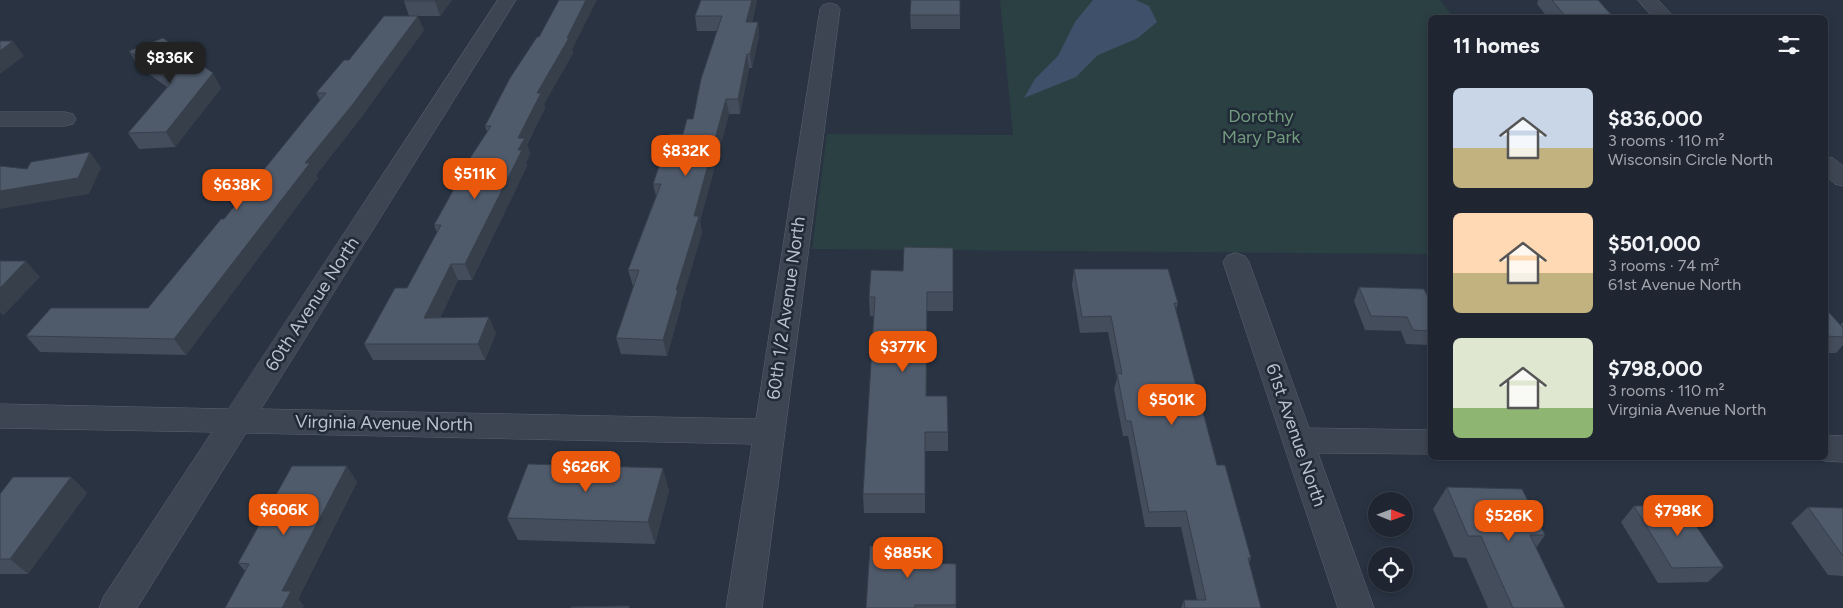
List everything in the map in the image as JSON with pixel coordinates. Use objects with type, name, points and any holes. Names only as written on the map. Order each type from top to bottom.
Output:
[{"type":"street","name":"60th Avenue North","points":[[117,608],[507,0]]},
{"type":"street","points":[[1646,0],[1663,15]]},
{"type":"street","name":"60th 1/2 Avenue North","points":[[744,608],[830,9]]},
{"type":"street","points":[[0,119],[66,119]]},
{"type":"street","points":[[1828,166],[1843,179]]},
{"type":"street","name":"61st Avenue North","points":[[1236,262],[1356,608]]},
{"type":"street","name":"Virginia Avenue North","points":[[0,416],[769,432]]},
{"type":"street","points":[[1298,440],[1428,442]]},
{"type":"street","points":[[1828,448],[1843,448]]},
{"type":"green space","name":"Dorothy Mary Park","points":[[1000,0],[1440,0],[1451,15],[1428,15],[1428,254],[812,249],[827,134],[1013,135]]},
{"type":"water","points":[[1093,0],[1136,0],[1149,6],[1157,22],[1138,38],[1098,55],[1076,77],[1024,98],[1035,79],[1058,56],[1075,22]]},
{"type":"building","points":[[405,0],[436,0],[404,1]]},
{"type":"building","points":[[559,0],[586,0],[567,38],[569,38],[537,93],[541,93],[518,138],[525,138],[518,150],[522,150],[465,264],[451,264],[424,318],[489,317],[478,344],[364,344],[395,288],[407,288],[441,225],[434,225],[465,169],[463,169],[491,126],[485,126],[510,78],[537,37],[539,37]]},
{"type":"building","points":[[701,0],[752,0],[746,22],[758,22],[750,54],[747,54],[738,99],[726,99],[694,216],[699,216],[663,340],[616,338],[639,270],[628,270],[661,184],[653,184],[670,134],[683,134],[687,119],[693,119],[701,79],[722,16],[695,16]]},
{"type":"building","points":[[911,0],[960,0],[960,15],[910,15]]},
{"type":"building","points":[[1552,0],[1598,0],[1611,15],[1564,15]]},
{"type":"building","points":[[384,16],[418,16],[353,104],[305,163],[310,163],[174,339],[26,336],[51,308],[148,308],[221,219],[224,219],[326,93],[316,93],[344,60],[349,60]]},
{"type":"building","points":[[163,38],[213,73],[166,132],[128,133],[172,82],[129,51]]},
{"type":"building","points":[[0,41],[13,41],[0,51]]},
{"type":"building","points":[[90,152],[78,178],[0,191],[0,166],[27,169],[31,162]]},
{"type":"building","points":[[904,247],[953,248],[953,292],[927,292],[926,396],[947,396],[948,432],[925,432],[925,494],[863,494],[875,297],[869,297],[871,270],[903,271]]},
{"type":"building","points":[[0,261],[26,261],[0,288]]},
{"type":"building","points":[[1074,269],[1168,269],[1178,303],[1174,303],[1217,465],[1225,465],[1251,558],[1248,558],[1261,608],[1185,608],[1184,600],[1206,600],[1186,511],[1149,512],[1131,421],[1126,421],[1117,373],[1122,374],[1111,316],[1082,317]]},
{"type":"building","points":[[1359,287],[1424,289],[1428,297],[1428,331],[1413,330],[1407,317],[1371,316]]},
{"type":"building","points":[[1828,311],[1843,328],[1843,337],[1828,336]]},
{"type":"building","points":[[528,464],[663,468],[648,522],[507,518]]},
{"type":"building","points":[[292,466],[347,466],[282,591],[291,591],[282,608],[225,608],[249,564],[238,563]]},
{"type":"building","points":[[13,477],[71,477],[10,559],[0,559],[0,494]]},
{"type":"building","points":[[1447,487],[1522,489],[1545,535],[1530,535],[1565,608],[1513,608],[1481,536],[1468,536]]},
{"type":"building","points":[[1682,505],[1724,567],[1672,568],[1634,506]]},
{"type":"building","points":[[1808,507],[1843,508],[1843,556]]},
{"type":"building","points":[[870,546],[930,547],[930,563],[956,564],[956,605],[915,605],[915,608],[866,608]]},
{"type":"building","points":[[629,606],[629,608],[571,608],[571,607]]}]
